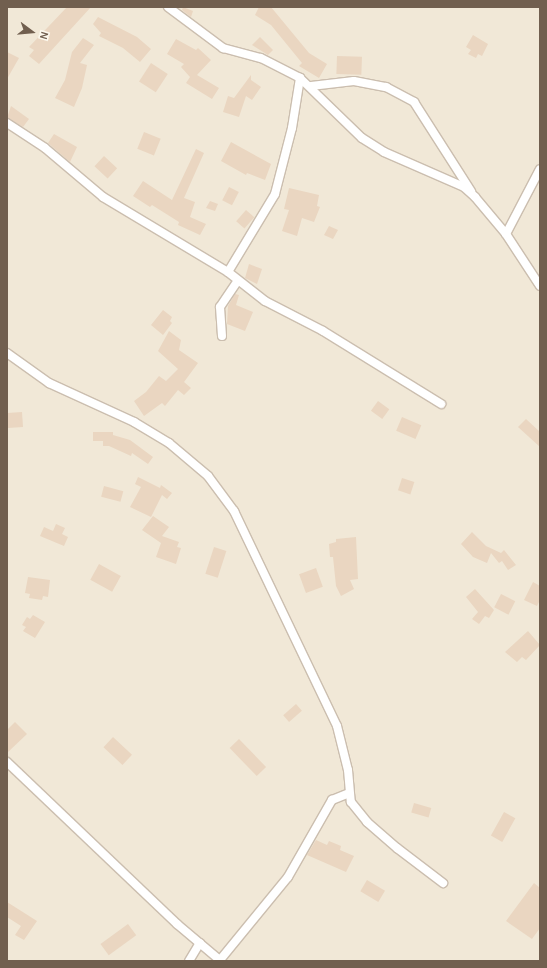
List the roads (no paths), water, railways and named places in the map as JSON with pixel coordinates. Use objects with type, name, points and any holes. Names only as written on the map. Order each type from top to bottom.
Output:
[{"type":"street","points":[[168,7],[223,48],[261,58],[300,78],[311,86],[362,138],[384,152],[464,187],[475,197]]},
{"type":"street","points":[[228,272],[274,194],[292,128],[300,78]]},
{"type":"street","points":[[311,86],[354,81],[386,87],[414,102],[475,197],[506,234],[540,286]]},
{"type":"street","points":[[7,123],[45,148],[102,197],[228,272],[265,301],[323,331],[441,404]]},
{"type":"street","points":[[506,234],[540,169]]},
{"type":"street","points":[[222,336],[220,307],[238,280]]},
{"type":"street","points":[[7,353],[49,383],[134,422],[169,443],[208,476],[234,511],[337,726],[348,770],[351,802],[367,822],[397,848],[442,883]]},
{"type":"street","points":[[7,762],[221,961],[288,877],[332,800],[349,793]]},
{"type":"street","points":[[189,961],[200,943]]}]
